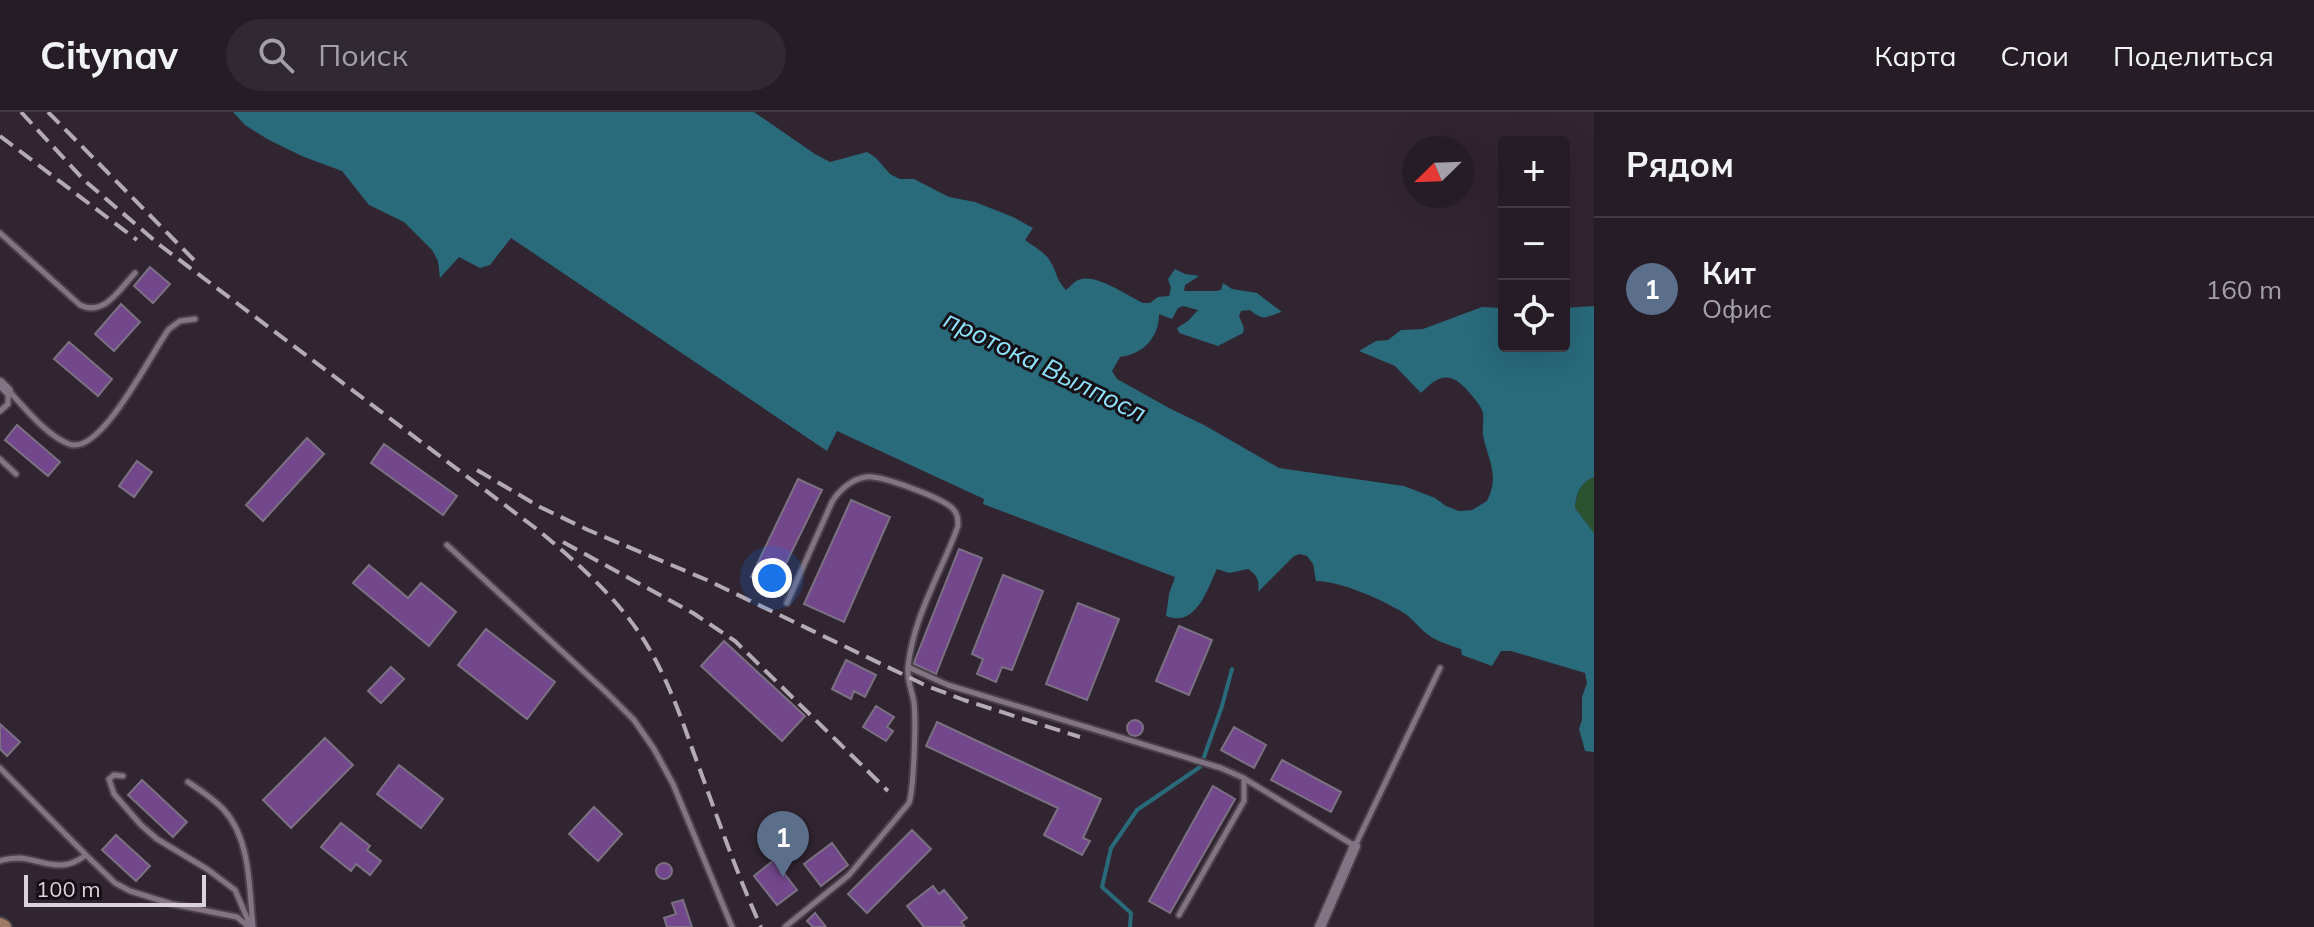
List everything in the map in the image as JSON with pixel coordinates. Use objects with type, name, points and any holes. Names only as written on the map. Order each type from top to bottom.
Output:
[{"type":"street","points":[[1320,927],[1355,846]]},
{"type":"lane","points":[[0,233],[80,305],[90,310],[106,304],[135,273]]},
{"type":"lane","points":[[4,387],[56,436],[67,444],[77,446],[90,441],[124,401],[169,329],[180,321],[195,319]]},
{"type":"lane","points":[[0,411],[8,404],[4,387]]},
{"type":"lane","points":[[0,459],[16,474]]},
{"type":"lane","points":[[785,927],[849,875],[909,803],[914,708],[908,686],[911,643],[958,526],[958,517],[946,503],[877,477],[860,478],[836,495],[787,603]]},
{"type":"lane","points":[[447,545],[634,720],[673,784],[732,927]]},
{"type":"lane","points":[[908,667],[948,685],[1221,768],[1244,778],[1355,846],[1440,668]]},
{"type":"lane","points":[[0,768],[115,883],[172,904],[237,917],[251,927]]},
{"type":"lane","points":[[123,776],[114,775],[109,779],[114,794],[126,809],[157,839],[235,890],[251,927]]},
{"type":"lane","points":[[1179,915],[1244,801],[1244,778]]},
{"type":"lane","points":[[188,782],[223,809],[232,821],[245,858],[251,927]]},
{"type":"lane","points":[[0,861],[20,858],[43,865],[56,865],[74,863],[86,855]]},
{"type":"green space","points":[[1594,477],[1594,533],[1575,508],[1580,490],[1585,482]]},
{"type":"water","name":"протока Вылпосл","points":[[233,112],[754,112],[830,162],[867,152],[890,174],[900,179],[914,179],[949,197],[975,202],[1033,228],[1025,240],[1048,258],[1066,290],[1082,279],[1096,280],[1143,303],[1150,303],[1158,297],[1169,296],[1171,288],[1168,279],[1175,269],[1199,276],[1185,285],[1184,291],[1221,290],[1223,283],[1232,289],[1257,293],[1282,312],[1265,317],[1250,310],[1241,311],[1239,316],[1243,333],[1218,346],[1179,333],[1177,328],[1198,310],[1183,306],[1178,308],[1172,319],[1159,314],[1153,337],[1136,352],[1120,357],[1112,371],[1117,379],[1279,468],[1404,486],[1459,511],[1472,510],[1487,501],[1493,483],[1483,435],[1483,413],[1479,405],[1455,380],[1438,379],[1421,393],[1395,366],[1359,351],[1376,341],[1388,340],[1401,330],[1423,329],[1482,307],[1498,308],[1498,352],[1570,352],[1570,308],[1594,306],[1594,477],[1585,482],[1580,490],[1575,508],[1594,533],[1594,752],[1585,751],[1579,729],[1582,697],[1587,683],[1585,673],[1511,651],[1501,651],[1492,666],[1462,655],[1461,649],[1431,636],[1407,615],[1384,602],[1350,588],[1316,581],[1313,564],[1307,556],[1300,554],[1294,556],[1258,592],[1257,579],[1248,569],[1229,573],[1217,569],[1193,612],[1185,617],[1166,616],[1175,577],[983,504],[984,499],[837,431],[827,451],[511,238],[490,265],[480,268],[459,257],[440,278],[438,261],[432,250],[404,222],[369,205],[342,171],[304,157],[245,125]]},
{"type":"building","points":[[150,267],[170,284],[153,303],[134,286]]},
{"type":"building","points":[[121,304],[140,322],[114,351],[95,334]]},
{"type":"building","points":[[69,342],[112,379],[98,396],[54,359]]},
{"type":"building","points":[[17,425],[60,462],[48,476],[5,440]]},
{"type":"building","points":[[307,438],[324,454],[263,521],[246,505]]},
{"type":"building","points":[[384,444],[457,496],[443,515],[371,463]]},
{"type":"building","points":[[137,461],[152,472],[134,497],[119,486]]},
{"type":"building","points":[[798,479],[822,490],[774,588],[751,577]]},
{"type":"building","points":[[851,500],[890,517],[844,622],[804,604]]},
{"type":"building","points":[[959,549],[982,558],[936,674],[914,664]]},
{"type":"building","points":[[369,565],[408,598],[421,583],[456,612],[429,646],[353,583]]},
{"type":"building","points":[[1003,575],[1043,591],[1012,670],[1002,667],[996,682],[977,674],[983,659],[972,654]]},
{"type":"building","points":[[1078,603],[1119,619],[1087,700],[1046,684]]},
{"type":"building","points":[[1179,626],[1212,640],[1189,695],[1156,681]]},
{"type":"building","points":[[486,629],[555,682],[527,719],[458,665]]},
{"type":"building","points":[[724,641],[805,716],[782,741],[701,666]]},
{"type":"building","points":[[846,660],[876,675],[865,697],[854,691],[851,699],[832,689]]},
{"type":"building","points":[[391,667],[404,679],[381,703],[368,691]]},
{"type":"building","points":[[876,706],[894,717],[887,727],[893,731],[886,741],[863,727]]},
{"type":"building","points":[[1135,720],[1143,728],[1135,736],[1127,728]]},
{"type":"building","points":[[937,722],[1101,799],[1083,838],[1090,841],[1082,855],[1044,835],[1058,808],[926,746]]},
{"type":"building","points":[[0,724],[20,742],[7,756],[0,749]]},
{"type":"building","points":[[1234,727],[1266,745],[1254,768],[1221,750]]},
{"type":"building","points":[[325,738],[353,765],[291,828],[263,800]]},
{"type":"building","points":[[1282,760],[1341,792],[1331,812],[1271,780]]},
{"type":"building","points":[[399,765],[443,799],[421,828],[377,794]]},
{"type":"building","points":[[142,780],[187,822],[173,837],[128,795]]},
{"type":"building","points":[[1213,786],[1235,799],[1170,913],[1149,901]]},
{"type":"building","points":[[594,807],[622,834],[598,861],[569,834]]},
{"type":"building","points":[[341,823],[370,846],[367,850],[381,861],[370,875],[356,864],[351,871],[321,847]]},
{"type":"building","points":[[912,830],[931,849],[867,913],[848,894]]},
{"type":"building","points":[[116,835],[150,866],[136,881],[102,850]]},
{"type":"building","points":[[832,843],[848,865],[821,886],[804,864]]},
{"type":"building","points":[[774,860],[797,890],[777,905],[754,876]]},
{"type":"building","points":[[664,863],[670,865],[670,877],[664,879],[658,877],[656,871],[658,865]]},
{"type":"building","points":[[933,886],[939,894],[944,890],[967,918],[961,922],[965,927],[924,927],[907,906]]},
{"type":"building","points":[[683,900],[692,927],[667,927],[664,918],[676,914],[672,903]]},
{"type":"building","points":[[815,913],[826,927],[813,927],[807,921]]},
{"type":"waterway","points":[[1204,757],[1232,669]]},
{"type":"waterway","points":[[1130,927],[1131,913],[1102,887],[1111,848],[1137,810],[1200,767]]},
{"type":"railway","points":[[21,112],[84,180],[161,246],[538,530],[606,592],[640,634],[664,676],[761,927]]},
{"type":"railway","points":[[48,112],[194,260]]},
{"type":"railway","points":[[0,136],[137,240]]},
{"type":"railway","points":[[477,470],[540,507],[707,580],[927,686],[1080,737]]},
{"type":"railway","points":[[563,542],[693,613],[735,641],[888,791]]},
{"type":"place","name":"Кит","points":[[783,877]]}]
